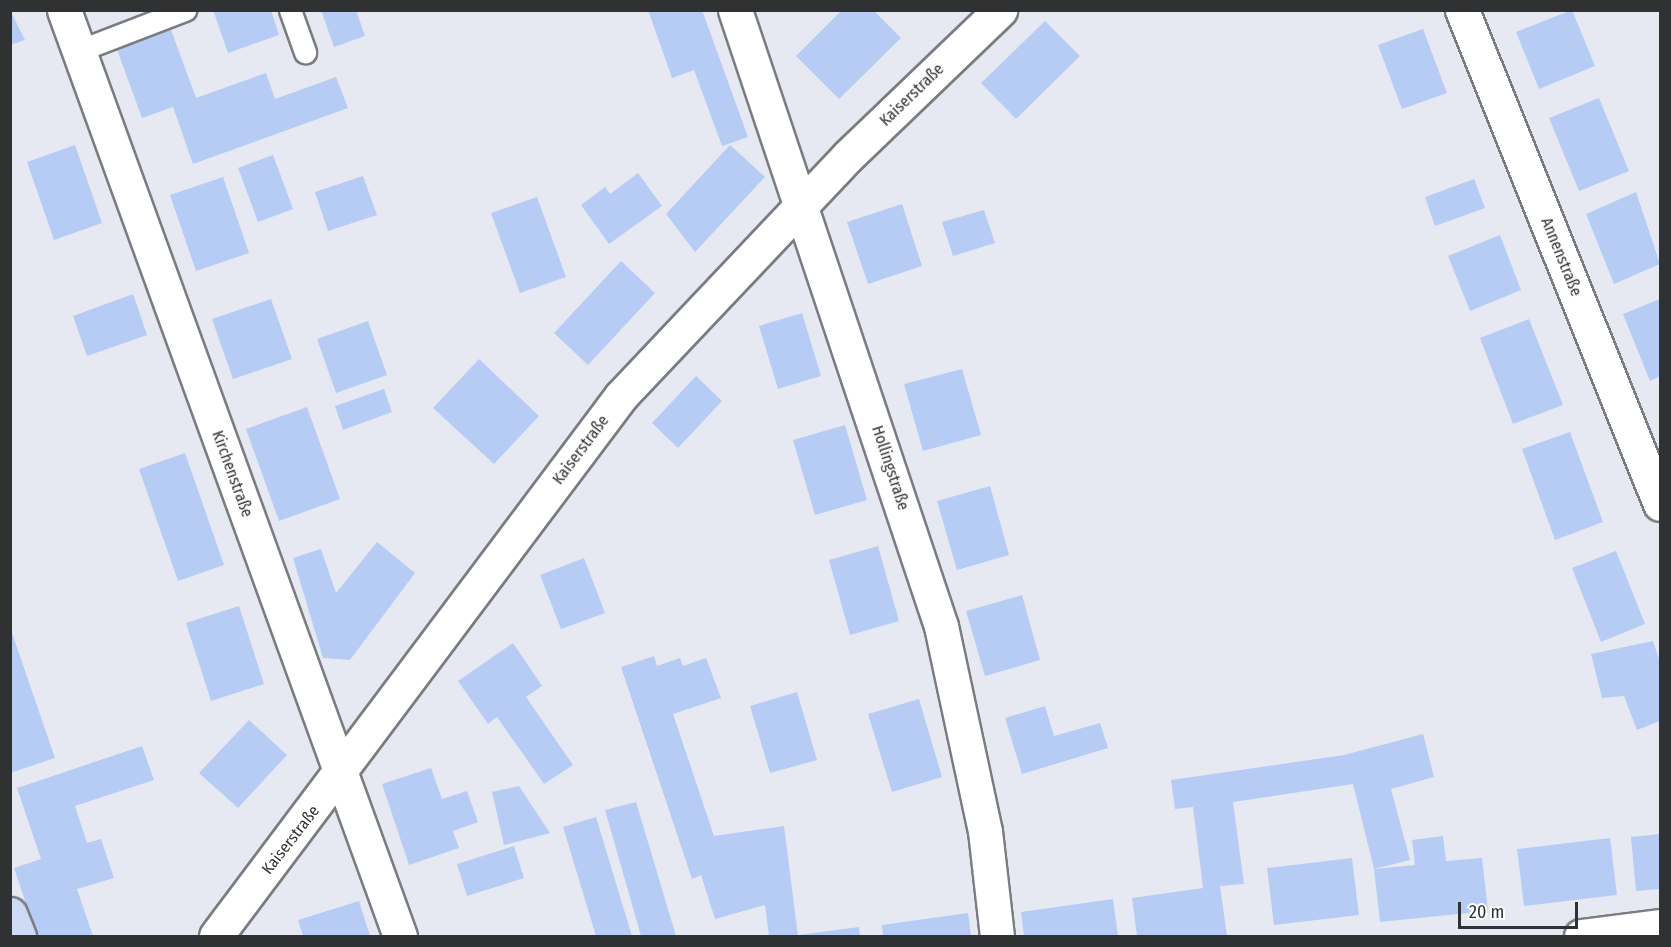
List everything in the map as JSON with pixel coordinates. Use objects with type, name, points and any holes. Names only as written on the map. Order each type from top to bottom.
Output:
[{"type":"street","name":"Kirchenstraße","points":[[64,10],[400,936]]},
{"type":"street","name":"Hollingstraße","points":[[735,10],[804,204],[941,626],[985,831],[997,936]]},
{"type":"street","name":"Kaiserstraße","points":[[216,936],[341,775],[621,396],[804,204],[1000,10]]},
{"type":"street","name":"Annenstraße","points":[[1462,10],[1660,504]]},
{"type":"street","points":[[10,914],[19,936]]},
{"type":"street","points":[[1581,936],[1660,926]]},
{"type":"lane","points":[[78,51],[185,10]]},
{"type":"lane","points":[[290,10],[305,52]]},
{"type":"building","points":[[10,10],[25,40],[10,45]]},
{"type":"building","points":[[213,10],[271,10],[279,35],[228,53]]},
{"type":"building","points":[[321,10],[356,10],[365,36],[334,47]]},
{"type":"building","points":[[648,10],[702,10],[748,137],[722,146],[694,70],[672,78]]},
{"type":"building","points":[[842,10],[873,10],[901,38],[839,99],[796,56]]},
{"type":"building","points":[[1572,10],[1595,66],[1539,89],[1516,32]]},
{"type":"building","points":[[1045,21],[1080,56],[1016,119],[981,83]]},
{"type":"building","points":[[170,27],[196,98],[266,73],[275,99],[336,77],[348,108],[193,164],[173,107],[142,118],[116,47]]},
{"type":"building","points":[[1423,29],[1447,93],[1402,109],[1378,45]]},
{"type":"building","points":[[1599,98],[1629,171],[1579,191],[1549,118]]},
{"type":"building","points":[[75,145],[102,223],[54,240],[27,162]]},
{"type":"building","points":[[730,145],[765,177],[695,252],[666,214]]},
{"type":"building","points":[[273,155],[293,209],[258,222],[238,168]]},
{"type":"building","points":[[638,173],[662,206],[609,244],[581,205],[605,187],[610,194]]},
{"type":"building","points":[[363,176],[377,215],[328,231],[315,192]]},
{"type":"building","points":[[223,177],[249,253],[196,271],[170,195]]},
{"type":"building","points":[[1474,179],[1485,208],[1435,226],[1425,197]]},
{"type":"building","points":[[1636,192],[1660,264],[1614,284],[1586,214]]},
{"type":"building","points":[[537,197],[566,277],[520,293],[491,213]]},
{"type":"building","points":[[902,204],[922,266],[868,284],[847,222]]},
{"type":"building","points":[[984,210],[995,243],[953,256],[942,222]]},
{"type":"building","points":[[1500,235],[1521,290],[1470,311],[1448,256]]},
{"type":"building","points":[[621,261],[655,293],[588,365],[554,333]]},
{"type":"building","points":[[133,294],[147,335],[87,356],[73,316]]},
{"type":"building","points":[[271,299],[292,359],[233,379],[212,319]]},
{"type":"building","points":[[1660,299],[1660,376],[1650,381],[1623,314]]},
{"type":"building","points":[[802,313],[821,376],[778,389],[759,326]]},
{"type":"building","points":[[1529,319],[1563,405],[1513,424],[1480,338]]},
{"type":"building","points":[[368,321],[387,375],[336,393],[317,339]]},
{"type":"building","points":[[479,359],[539,416],[494,464],[433,408]]},
{"type":"building","points":[[962,369],[981,435],[923,451],[904,384]]},
{"type":"building","points":[[696,376],[722,401],[678,448],[652,423]]},
{"type":"building","points":[[384,389],[392,412],[343,430],[335,406]]},
{"type":"building","points":[[307,407],[340,499],[279,521],[246,429]]},
{"type":"building","points":[[845,425],[867,500],[815,515],[793,440]]},
{"type":"building","points":[[1570,432],[1603,522],[1555,540],[1522,449]]},
{"type":"building","points":[[185,453],[224,565],[178,581],[139,469]]},
{"type":"building","points":[[990,486],[1009,555],[957,570],[937,501]]},
{"type":"building","points":[[377,542],[415,573],[350,660],[323,658],[293,558],[321,549],[336,593]]},
{"type":"building","points":[[878,546],[899,621],[850,635],[829,560]]},
{"type":"building","points":[[1616,551],[1645,624],[1601,642],[1572,568]]},
{"type":"building","points":[[584,558],[605,613],[561,629],[540,575]]},
{"type":"building","points":[[1022,595],[1040,660],[985,676],[966,611]]},
{"type":"building","points":[[239,606],[264,684],[211,701],[186,623]]},
{"type":"building","points":[[10,627],[55,758],[10,773]]},
{"type":"building","points":[[1653,641],[1660,662],[1660,721],[1637,730],[1624,696],[1602,698],[1591,654]]},
{"type":"building","points":[[513,643],[542,686],[526,697],[573,765],[544,784],[497,717],[488,724],[458,681]]},
{"type":"building","points":[[654,656],[657,666],[680,658],[683,666],[706,658],[721,698],[673,714],[714,836],[784,826],[798,936],[769,936],[765,905],[715,919],[701,875],[692,879],[621,667]]},
{"type":"building","points":[[797,692],[817,760],[770,773],[750,706]]},
{"type":"building","points":[[919,699],[942,777],[892,792],[868,714]]},
{"type":"building","points":[[1045,706],[1054,736],[1100,723],[1108,748],[1022,774],[1005,718]]},
{"type":"building","points":[[249,720],[287,755],[238,808],[199,773]]},
{"type":"building","points":[[1423,734],[1434,777],[1391,789],[1410,860],[1374,869],[1353,784],[1233,802],[1244,884],[1220,886],[1227,936],[1137,936],[1132,898],[1203,888],[1193,807],[1175,809],[1171,780],[1344,755]]},
{"type":"building","points":[[142,746],[154,780],[75,806],[87,843],[101,839],[114,878],[77,889],[93,936],[37,936],[14,868],[41,859],[17,788]]},
{"type":"building","points":[[431,768],[442,799],[467,791],[478,822],[453,831],[459,848],[409,865],[382,784]]},
{"type":"building","points":[[519,786],[550,833],[504,845],[492,792]]},
{"type":"building","points":[[636,802],[676,936],[641,936],[605,810]]},
{"type":"building","points":[[596,817],[632,936],[596,936],[563,827]]},
{"type":"building","points":[[1660,834],[1660,889],[1636,891],[1631,837]]},
{"type":"building","points":[[1443,836],[1446,861],[1482,858],[1488,911],[1380,922],[1374,869],[1415,865],[1412,840]]},
{"type":"building","points":[[1610,838],[1617,895],[1524,906],[1517,849]]},
{"type":"building","points":[[514,846],[524,878],[467,896],[457,864]]},
{"type":"building","points":[[1352,858],[1359,915],[1274,925],[1267,868]]},
{"type":"building","points":[[1113,899],[1118,936],[1024,936],[1021,912]]},
{"type":"building","points":[[359,901],[370,936],[303,936],[298,920]]},
{"type":"building","points":[[968,913],[971,936],[883,936],[882,925]]},
{"type":"building","points":[[859,927],[860,936],[799,936],[799,935]]}]
